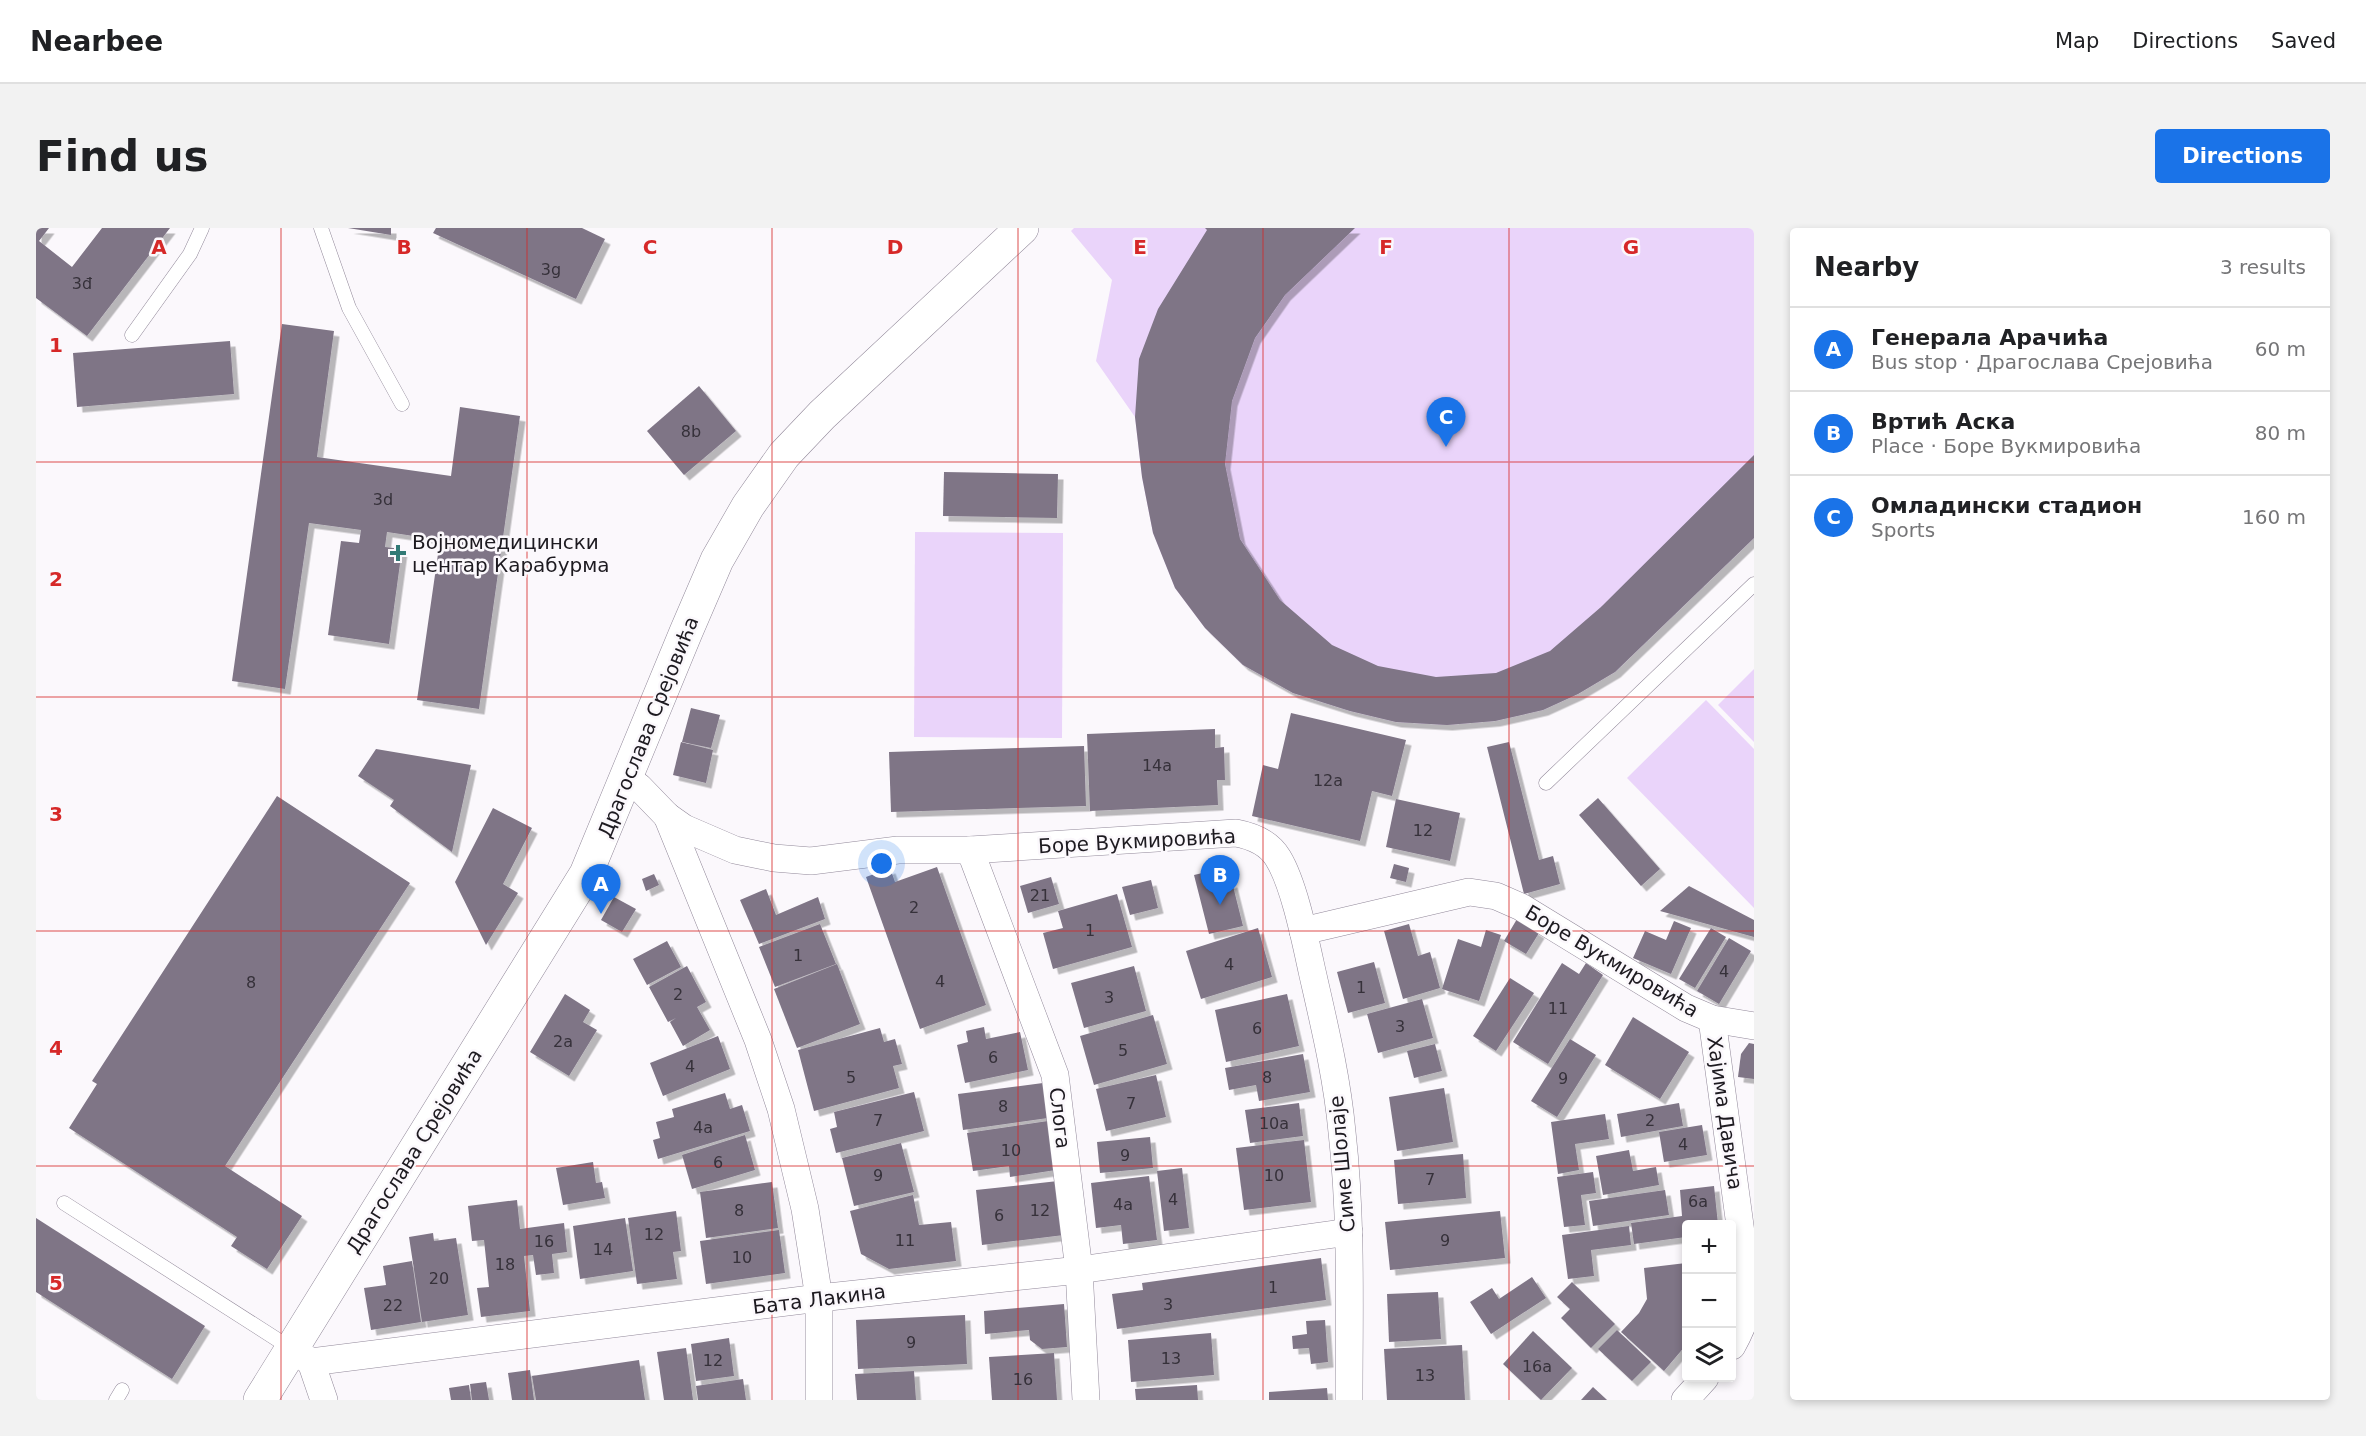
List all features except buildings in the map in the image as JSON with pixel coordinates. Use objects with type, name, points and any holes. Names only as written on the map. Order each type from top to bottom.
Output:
[{"type":"main road","name":"Драгослава Срејовића","points":[[260,1400],[302,1355],[580,885],[592,863],[717,560],[766,478],[784,455],[822,415],[1022,228]]},
{"type":"street","name":"Боре Вукмировића","points":[[627,778],[684,828],[735,850],[774,858],[811,861],[898,850],[970,850],[1236,833],[1251,836],[1264,843],[1277,856],[1285,873],[1303,931],[1469,892],[1496,896],[1521,907],[1686,1008],[1712,1019],[1754,1026]]},
{"type":"street","points":[[668,816],[759,1040],[781,1109],[805,1209],[819,1298],[819,1400]]},
{"type":"street","name":"Слога","points":[[970,850],[1055,1075],[1079,1270],[1086,1400]]},
{"type":"street","name":"Симе Шолаје","points":[[1303,931],[1331,1057],[1342,1132],[1349,1232],[1348,1400]]},
{"type":"street","name":"Хајима Давича","points":[[1712,1019],[1749,1292],[1748,1309],[1742,1329],[1736,1338]]},
{"type":"street","name":"Бата Лакина","points":[[302,1355],[1079,1270],[1349,1232]]},
{"type":"street","points":[[302,1355],[324,1400]]},
{"type":"street","points":[[1685,1400],[1701,1382]]},
{"type":"lane","points":[[132,335],[190,254],[202,228]]},
{"type":"lane","points":[[321,228],[349,308],[402,404]]},
{"type":"lane","points":[[1546,783],[1754,584]]},
{"type":"lane","points":[[64,1203],[302,1355]]},
{"type":"shaded area","points":[[1074,228],[1754,228],[1754,538],[1615,672],[1578,694],[1543,710],[1495,721],[1447,725],[1396,722],[1350,711],[1293,693],[1243,665],[1205,628],[1175,588],[1153,533],[1142,477],[1135,417],[1096,361],[1112,280],[1071,231]]},
{"type":"shaded area","points":[[915,532],[1063,533],[1062,738],[914,737]]},
{"type":"shaded area","points":[[1754,669],[1754,742],[1718,705]]},
{"type":"shaded area","points":[[1706,700],[1754,749],[1754,908],[1627,778]]},
{"type":"place","name":"Омладински стадион","points":[[1446,447]]},
{"type":"place","name":"Војномедицински центар Карабурма","points":[[398,553]]},
{"type":"place","name":"Вртић Аска","points":[[1220,905]]},
{"type":"place","name":"Генерала Арачића","points":[[601,914]]}]
